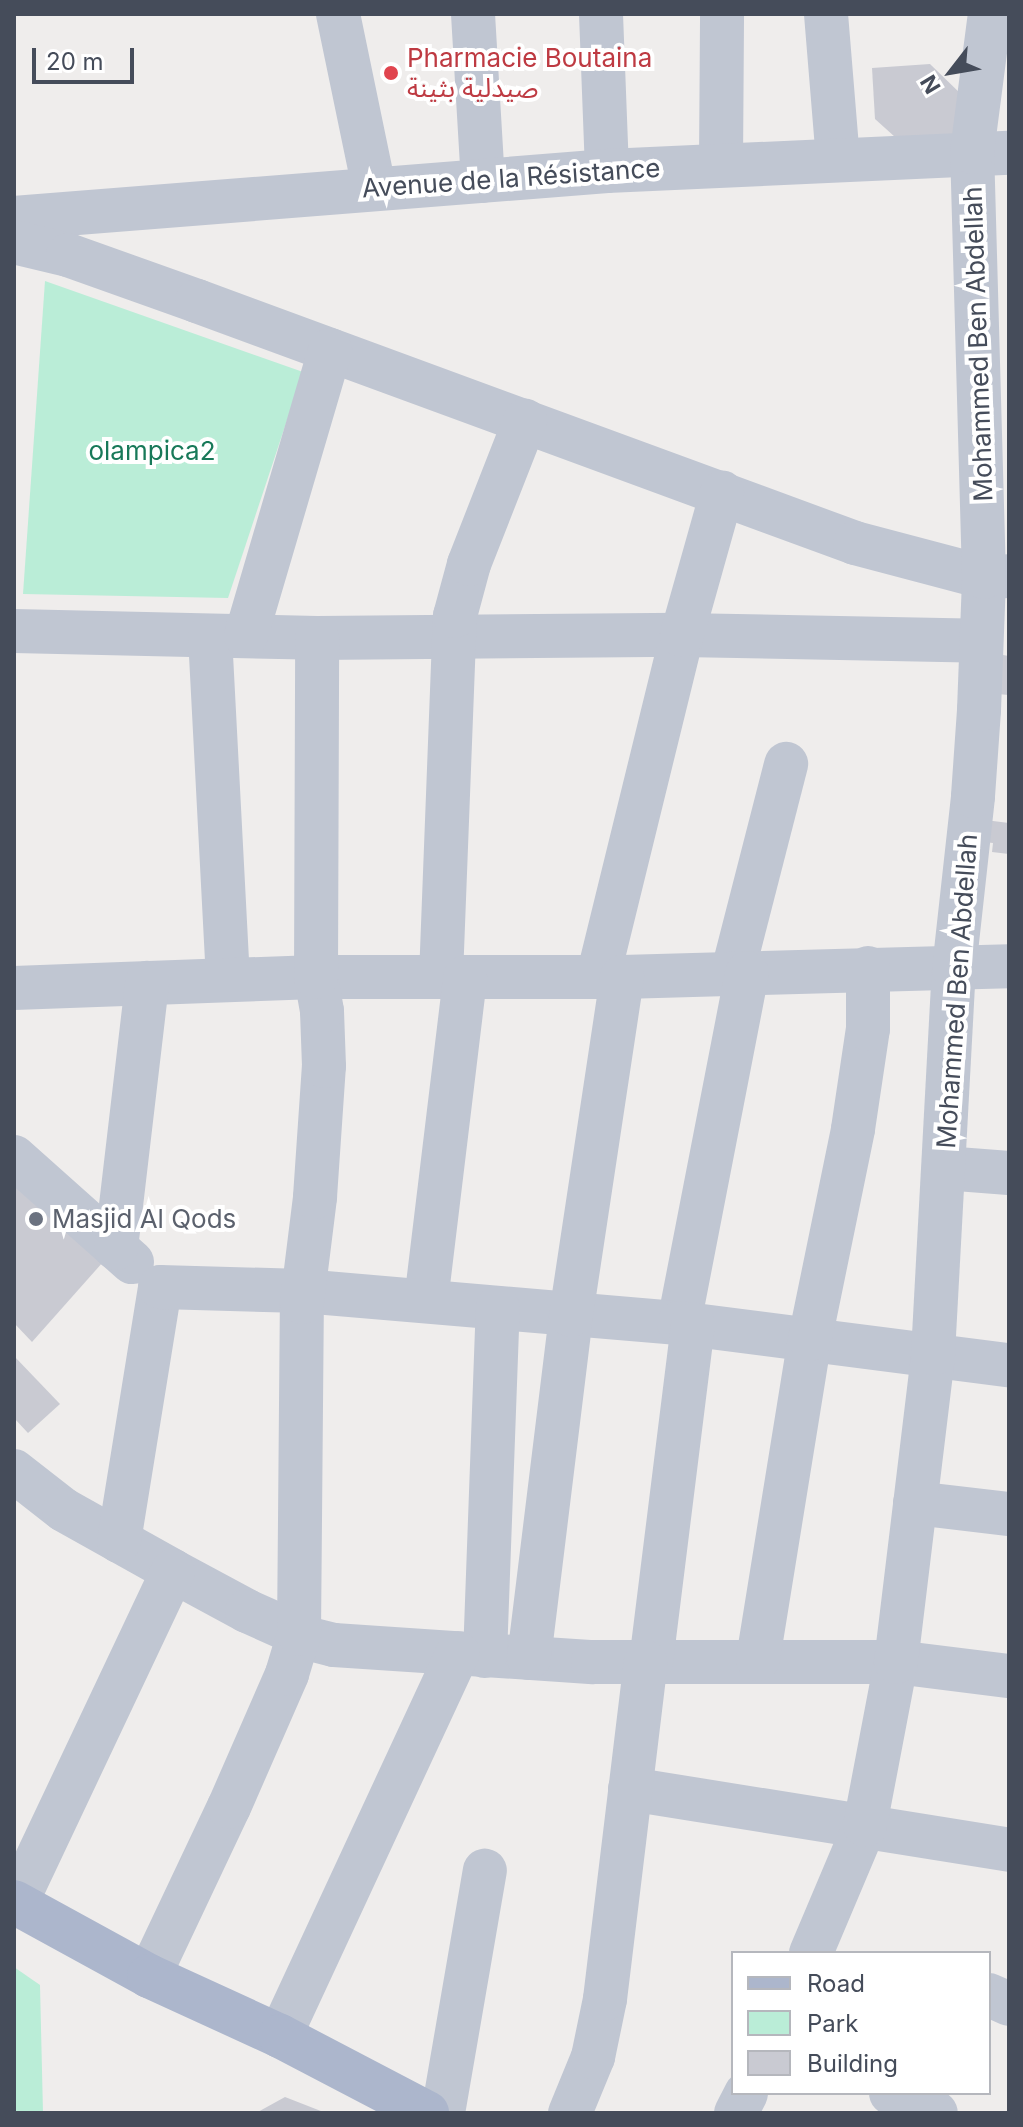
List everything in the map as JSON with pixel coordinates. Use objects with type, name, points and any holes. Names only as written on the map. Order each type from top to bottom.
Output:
[{"type":"main road","points":[[15,1902],[149,1976],[280,2036],[427,2113]]},
{"type":"street","points":[[338,14],[374,188]]},
{"type":"street","points":[[473,14],[483,181]]},
{"type":"street","points":[[601,14],[607,171]]},
{"type":"street","points":[[721,164],[722,14]]},
{"type":"street","points":[[826,14],[838,160]]},
{"type":"street","name":"Mohammed Ben Abdellah","points":[[812,1951],[865,1825],[896,1662],[933,1354],[954,969],[973,796],[981,641],[996,577],[990,14]]},
{"type":"street","name":"Avenue de la Résistance","points":[[14,218],[607,171],[990,152]]},
{"type":"street","points":[[14,242],[68,255],[855,543],[996,577]]},
{"type":"street","points":[[228,980],[228,636],[330,350]]},
{"type":"street","points":[[426,1301],[453,977],[454,635],[469,564],[525,421]]},
{"type":"street","points":[[529,1658],[610,977],[682,635],[722,493]]},
{"type":"street","points":[[14,631],[317,638],[682,635],[981,641]]},
{"type":"street","points":[[149,1976],[247,1767],[287,1674],[299,1634],[303,1291],[322,1111],[322,1011],[316,977],[317,638]]},
{"type":"street","points":[[570,2113],[591,2065],[605,1999],[648,1662],[686,1324],[739,974],[786,764]]},
{"type":"street","points":[[14,988],[316,977],[610,977],[1009,966]]},
{"type":"street","points":[[758,1659],[810,1339],[853,1129],[868,1029],[868,968]]},
{"type":"street","points":[[116,1248],[147,983]]},
{"type":"street","points":[[14,1157],[160,1287],[303,1291],[686,1324],[1009,1365]]},
{"type":"street","points":[[944,1168],[1009,1173]]},
{"type":"street","points":[[119,1541],[160,1287]]},
{"type":"street","points":[[280,2036],[471,1654],[498,1308]]},
{"type":"street","points":[[14,1471],[46,1497],[173,1571],[299,1634],[346,1647],[648,1662],[758,1659],[896,1662],[1009,1676]]},
{"type":"street","points":[[915,1503],[1009,1514]]},
{"type":"street","points":[[15,1902],[173,1571]]},
{"type":"street","points":[[630,1789],[1009,1850]]},
{"type":"street","points":[[443,2113],[485,1871]]},
{"type":"street","points":[[736,2113],[745,2095]]},
{"type":"green space","name":"olampica2","points":[[45,281],[303,372],[228,598],[23,594]]},
{"type":"green space","points":[[14,1967],[40,1985],[43,2113],[14,2113]]},
{"type":"building","points":[[930,64],[964,97],[958,140],[905,146],[875,119],[872,68]]},
{"type":"building","points":[[1003,655],[1009,656],[1009,695],[985,693]]},
{"type":"building","points":[[977,819],[1009,823],[1009,854],[992,852],[993,843],[975,841]]},
{"type":"building","name":"Masjid Al Qods","points":[[14,1175],[103,1262],[32,1342],[14,1323]]},
{"type":"building","points":[[14,1356],[60,1404],[28,1433],[14,1418]]},
{"type":"building","points":[[285,2097],[326,2113],[256,2113]]},
{"type":"place","name":"Pharmacie Boutaina صيدلية بثينة","points":[[391,73]]},
{"type":"place","name":"Masjid Al Qods","points":[[36,1219]]}]
